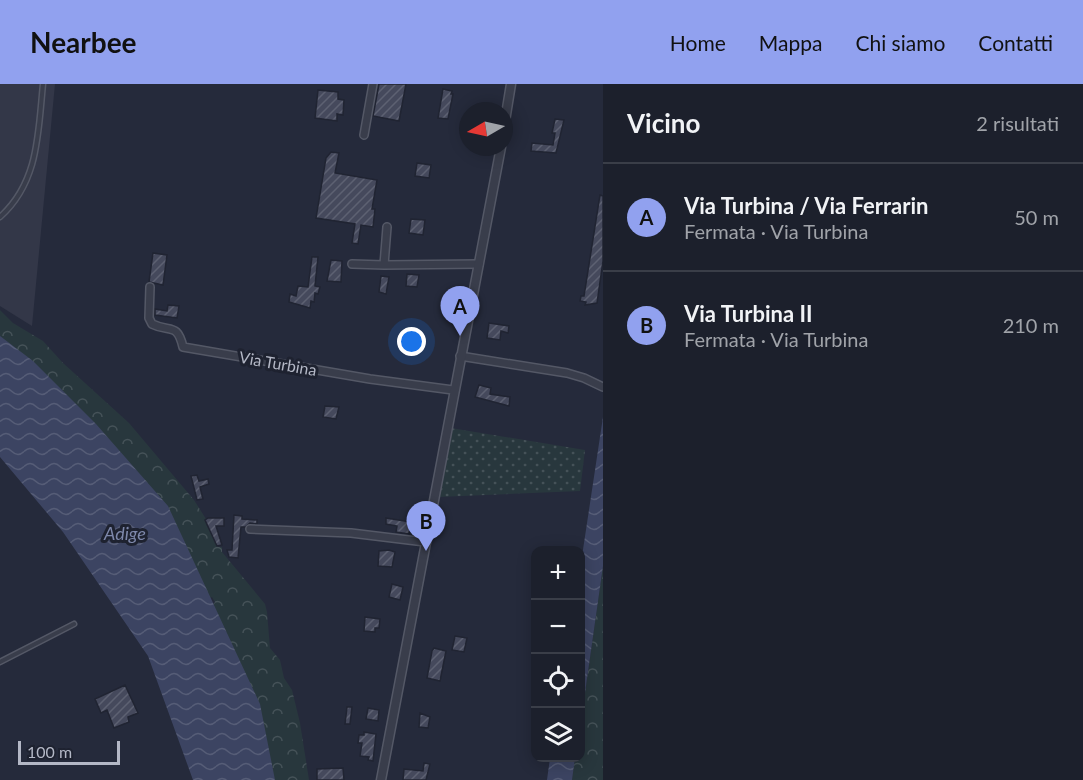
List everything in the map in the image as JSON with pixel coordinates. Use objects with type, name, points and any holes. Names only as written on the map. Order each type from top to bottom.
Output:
[{"type":"street","points":[[364,135],[373,84]]},
{"type":"street","points":[[508,102],[511,84]]},
{"type":"street","points":[[381,780],[453,390],[499,156]]},
{"type":"street","points":[[384,266],[387,227]]},
{"type":"street","points":[[352,264],[384,266],[479,264]]},
{"type":"street","name":"Via Turbina","points":[[150,287],[149,318],[152,324],[174,329],[178,332],[183,347],[370,379],[453,390]]},
{"type":"street","points":[[460,356],[567,373],[603,387]]},
{"type":"street","points":[[250,529],[351,533],[425,542]]},
{"type":"lane","points":[[0,217],[12,207],[26,183],[35,158],[43,84]]},
{"type":"lane","points":[[0,662],[74,624]]},
{"type":"shaded area","points":[[0,84],[55,84],[32,326],[0,306]]},
{"type":"green space","points":[[0,310],[13,323],[43,341],[63,363],[129,423],[194,500],[206,519],[206,524],[218,547],[222,547],[222,552],[265,604],[270,648],[280,660],[284,678],[292,690],[309,780],[270,780],[206,614],[215,602],[212,597],[205,600],[0,353]]},
{"type":"green space","points":[[451,428],[585,450],[580,491],[438,497]]},
{"type":"green space","points":[[603,566],[603,780],[572,780],[574,762],[585,762],[585,693]]},
{"type":"water","name":"Adige","points":[[0,336],[33,361],[96,424],[168,506],[260,704],[275,780],[193,780],[148,656],[63,532],[0,457]]},
{"type":"water","points":[[603,417],[603,566],[585,693],[585,546]]},
{"type":"water","points":[[549,762],[574,762],[572,780],[547,780]]},
{"type":"building","points":[[379,84],[406,84],[399,121],[373,116]]},
{"type":"building","points":[[443,89],[452,91],[451,94],[453,94],[448,119],[438,118]]},
{"type":"building","points":[[318,90],[338,92],[338,99],[344,100],[343,115],[337,114],[337,121],[315,118]]},
{"type":"building","points":[[555,119],[564,120],[556,153],[531,151],[532,143],[553,145],[555,133],[552,133]]},
{"type":"building","points":[[331,152],[339,153],[335,173],[377,180],[372,209],[375,209],[373,227],[361,225],[358,244],[352,243],[355,224],[316,218],[326,158]]},
{"type":"building","points":[[417,163],[431,165],[429,178],[415,176]]},
{"type":"building","points":[[600,195],[603,196],[603,261],[597,303],[585,305],[586,302],[580,301],[581,296],[584,296]]},
{"type":"building","points":[[411,219],[425,220],[423,235],[409,233]]},
{"type":"building","points":[[153,253],[167,255],[163,285],[149,282]]},
{"type":"building","points":[[312,257],[318,257],[315,286],[320,287],[318,294],[315,293],[314,302],[311,301],[310,308],[289,302],[290,294],[296,296],[298,286],[308,287]]},
{"type":"building","points":[[331,260],[342,261],[341,282],[327,281]]},
{"type":"building","points":[[407,274],[419,275],[417,287],[406,286]]},
{"type":"building","points":[[381,276],[389,277],[386,294],[379,292]]},
{"type":"building","points":[[168,305],[179,306],[177,318],[155,315],[155,309],[167,311]]},
{"type":"building","points":[[489,323],[509,326],[508,333],[501,331],[500,340],[487,338]]},
{"type":"building","points":[[479,385],[491,388],[490,394],[510,397],[509,406],[475,397]]},
{"type":"building","points":[[325,406],[339,407],[336,419],[323,417]]},
{"type":"building","points":[[197,475],[199,481],[208,479],[209,484],[200,487],[203,499],[197,500],[191,476]]},
{"type":"building","points":[[234,515],[242,516],[242,519],[257,520],[257,524],[250,523],[241,527],[238,558],[229,557],[227,550],[232,550]]},
{"type":"building","points":[[224,518],[224,526],[216,526],[222,545],[217,546],[205,520]]},
{"type":"building","points":[[386,518],[411,522],[409,534],[396,532],[397,526],[386,524]]},
{"type":"building","points":[[379,551],[395,552],[392,567],[378,566]]},
{"type":"building","points":[[392,584],[403,587],[400,600],[389,597]]},
{"type":"building","points":[[365,617],[380,619],[379,628],[375,628],[375,632],[364,631]]},
{"type":"building","points":[[455,636],[467,638],[464,652],[452,650]]},
{"type":"building","points":[[434,648],[446,651],[440,681],[427,678]]},
{"type":"building","points":[[125,685],[138,713],[128,717],[129,722],[114,728],[107,710],[101,713],[95,699]]},
{"type":"building","points":[[347,707],[352,707],[350,724],[345,724]]},
{"type":"building","points":[[368,708],[379,710],[378,721],[366,719]]},
{"type":"building","points":[[420,713],[430,717],[428,728],[419,727]]},
{"type":"building","points":[[364,732],[376,734],[373,761],[368,760],[369,757],[360,756],[362,743],[358,743],[359,735],[364,735]]},
{"type":"building","points":[[424,763],[430,764],[426,780],[403,780],[404,769],[423,771]]},
{"type":"building","points":[[343,768],[344,780],[317,780],[317,769]]},
{"type":"place","name":"Via Turbina / Via Ferrarin","points":[[460,336]]},
{"type":"place","name":"Via Turbina II","points":[[426,551]]}]
